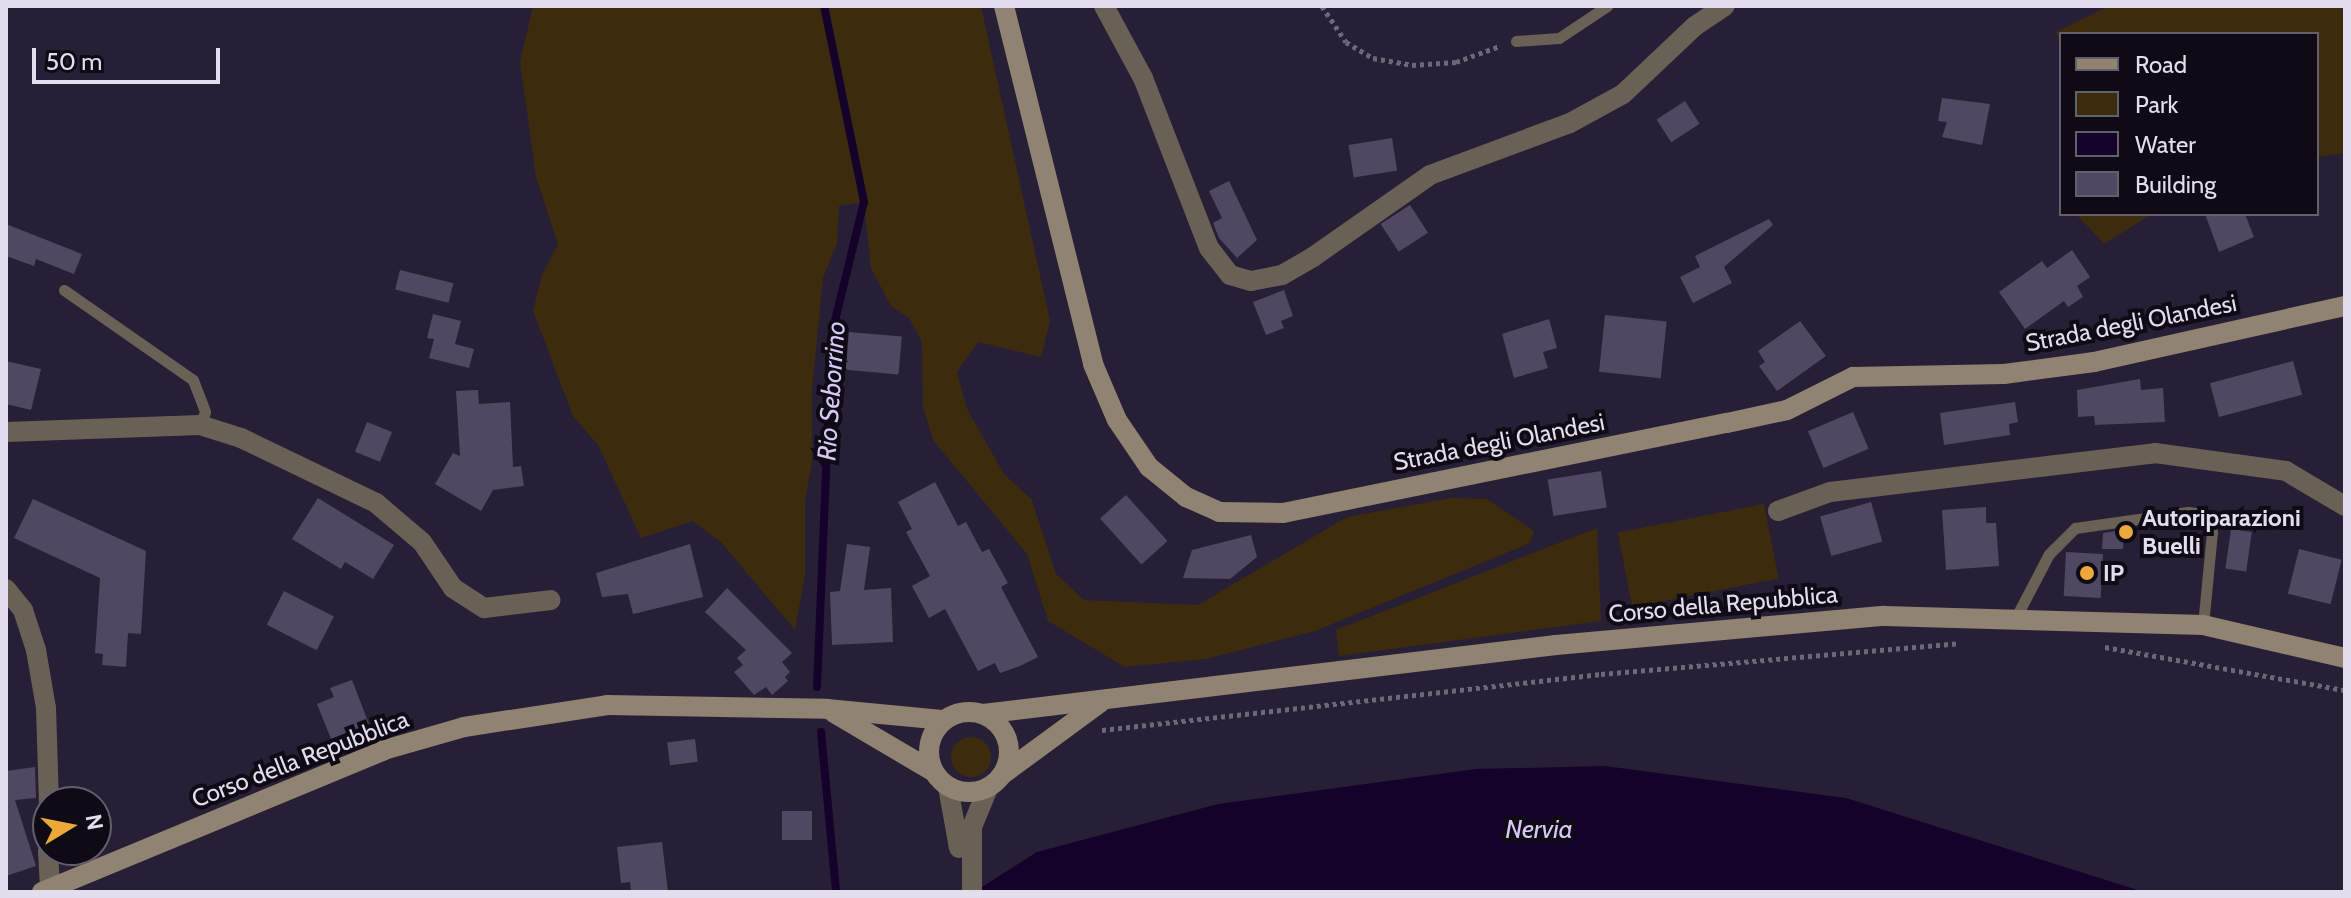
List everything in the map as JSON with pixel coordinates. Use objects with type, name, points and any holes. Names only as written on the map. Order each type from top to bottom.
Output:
[{"type":"main road","name":"Strada degli Olandesi","points":[[1004,6],[1093,364],[1111,406],[1149,467],[1186,497],[1219,512],[1283,513],[1727,423],[1787,410],[1853,377],[2004,374],[2094,362],[2345,306]]},
{"type":"main road","name":"Corso della Repubblica","points":[[983,714],[1556,645],[1852,618],[2016,617],[2203,625],[2345,658]]},
{"type":"main road","name":"Corso della Repubblica","points":[[996,781],[1104,700]]},
{"type":"main road","name":"Corso della Repubblica","points":[[46,890],[384,750],[464,727],[607,705],[827,709],[944,720]]},
{"type":"main road","name":"Corso della Repubblica","points":[[827,709],[941,780]]},
{"type":"main road","points":[[956,713],[983,714],[1007,739],[996,781],[975,792],[941,780],[930,739],[944,720],[956,713]]},
{"type":"street","points":[[1104,6],[1143,78],[1209,248],[1230,275],[1251,281],[1282,275],[1313,257],[1430,175],[1570,123],[1623,94],[1695,26],[1725,6]]},
{"type":"street","points":[[6,432],[200,425],[241,438],[376,503],[422,542],[453,588],[484,608],[551,600]]},
{"type":"street","points":[[1778,511],[1830,492],[2155,453],[2286,471],[2345,506]]},
{"type":"street","points":[[6,589],[23,610],[36,650],[46,708],[48,786]]},
{"type":"street","points":[[941,780],[966,827],[972,892]]},
{"type":"street","points":[[959,892],[966,827],[996,781]]},
{"type":"street","points":[[46,890],[47,866]]},
{"type":"lane","points":[[1516,41],[1559,38],[1607,6]]},
{"type":"lane","points":[[64,290],[193,380],[205,412],[200,425]]},
{"type":"lane","points":[[2016,617],[2049,554],[2075,528],[2188,512],[2204,514],[2212,532],[2203,625]]},
{"type":"path","points":[[1322,6],[1346,42],[1386,60],[1412,65],[1456,62],[1516,41]]},
{"type":"path","points":[[1092,733],[1601,674],[1970,642]]},
{"type":"path","points":[[2089,646],[2345,690]]},
{"type":"green space","points":[[533,6],[981,6],[1050,321],[1041,357],[978,342],[957,372],[966,407],[1004,474],[1032,500],[1056,574],[1084,600],[1198,605],[1347,517],[1451,498],[1487,499],[1534,531],[1530,543],[1315,631],[1206,659],[1125,667],[1048,621],[1027,554],[933,440],[923,406],[922,342],[909,318],[891,306],[871,268],[864,202],[839,206],[837,243],[823,278],[812,389],[812,463],[805,499],[805,575],[795,630],[721,542],[692,521],[641,538],[598,445],[573,416],[533,311],[542,275],[558,244],[536,177],[520,62]]},
{"type":"green space","points":[[2109,6],[2345,6],[2345,153],[2319,157],[2319,32],[2059,32],[2059,41],[2056,32]]},
{"type":"green space","points":[[2078,216],[2149,216],[2104,244]]},
{"type":"green space","points":[[1764,504],[1779,579],[1632,607],[1618,532]]},
{"type":"green space","points":[[1597,528],[1601,621],[1339,656],[1336,630]]},
{"type":"green space","points":[[971,737],[985,743],[991,757],[985,771],[971,777],[957,771],[951,757],[957,743]]},
{"type":"water","name":"Nervia","points":[[1605,766],[1846,798],[2144,892],[974,892],[1037,852],[1218,804],[1476,769]]},
{"type":"building","points":[[1942,98],[1990,104],[1982,145],[1942,137],[1947,122],[1938,121]]},
{"type":"building","points":[[1685,101],[1700,124],[1671,142],[1656,120]]},
{"type":"building","points":[[1392,138],[1397,171],[1354,177],[1349,145]]},
{"type":"building","points":[[1229,181],[1257,240],[1237,258],[1219,238],[1213,223],[1222,218],[1209,191]]},
{"type":"building","points":[[1410,205],[1428,233],[1399,252],[1381,224]]},
{"type":"building","points":[[2206,216],[2246,216],[2254,237],[2219,252]]},
{"type":"building","points":[[1769,219],[1773,225],[1724,267],[1732,283],[1693,303],[1680,277],[1700,267],[1695,256]]},
{"type":"building","points":[[6,224],[82,254],[74,274],[36,259],[34,266],[6,256]]},
{"type":"building","points":[[2072,250],[2090,277],[2077,286],[2083,297],[2068,307],[2064,301],[2025,329],[1999,292],[2042,261],[2047,268]]},
{"type":"building","points":[[400,270],[453,283],[449,303],[395,289]]},
{"type":"building","points":[[1284,290],[1293,316],[1281,321],[1284,328],[1266,335],[1253,302]]},
{"type":"building","points":[[433,314],[461,321],[455,344],[474,349],[469,368],[429,358],[434,339],[427,338]]},
{"type":"building","points":[[1605,315],[1667,321],[1661,378],[1599,372]]},
{"type":"building","points":[[1549,319],[1557,348],[1543,352],[1548,368],[1514,378],[1502,334]]},
{"type":"building","points":[[1800,321],[1826,356],[1777,391],[1759,366],[1765,362],[1758,351]]},
{"type":"building","points":[[849,332],[902,337],[898,374],[846,370]]},
{"type":"building","points":[[6,361],[41,369],[31,410],[6,404]]},
{"type":"building","points":[[2293,361],[2302,395],[2219,417],[2210,383]]},
{"type":"building","points":[[2140,379],[2141,390],[2163,388],[2165,422],[2095,425],[2094,416],[2078,417],[2077,390]]},
{"type":"building","points":[[478,390],[479,404],[510,402],[513,467],[521,466],[524,486],[493,490],[481,511],[435,484],[453,453],[460,456],[456,391]]},
{"type":"building","points":[[2015,402],[2018,422],[2009,424],[2010,435],[1944,445],[1940,413]]},
{"type":"building","points":[[1853,412],[1869,449],[1824,468],[1808,431]]},
{"type":"building","points":[[367,422],[392,432],[380,462],[355,452]]},
{"type":"building","points":[[1601,471],[1607,508],[1553,516],[1548,479]]},
{"type":"building","points":[[935,482],[958,526],[966,522],[982,552],[989,549],[1008,583],[1001,587],[1038,657],[1000,673],[995,663],[978,671],[945,609],[929,618],[912,586],[930,576],[906,532],[912,529],[898,502]]},
{"type":"building","points":[[1126,495],[1167,541],[1141,564],[1100,518]]},
{"type":"building","points":[[318,498],[394,545],[373,579],[345,562],[341,569],[292,539]]},
{"type":"building","points":[[33,499],[146,551],[141,634],[128,633],[126,667],[102,665],[103,654],[95,653],[100,578],[14,538]]},
{"type":"building","points":[[1871,502],[1882,541],[1831,556],[1820,517]]},
{"type":"building","points":[[1986,507],[1986,523],[1996,523],[1999,566],[1946,570],[1942,510]]},
{"type":"building","points":[[2231,529],[2252,532],[2246,572],[2225,569]]},
{"type":"building","points":[[2124,530],[2123,549],[2102,549],[2103,533]]},
{"type":"building","points":[[1251,535],[1257,557],[1230,579],[1183,578],[1192,550]]},
{"type":"building","points":[[690,544],[703,597],[633,614],[628,594],[602,597],[596,573]]},
{"type":"building","points":[[847,544],[870,547],[864,590],[891,588],[893,642],[832,645],[830,592],[840,591]]},
{"type":"building","points":[[2299,549],[2342,560],[2331,604],[2288,594]]},
{"type":"building","points":[[2066,552],[2103,554],[2101,598],[2064,596]]},
{"type":"building","points":[[727,588],[792,653],[782,662],[790,672],[785,677],[788,681],[772,695],[766,687],[754,695],[734,672],[743,665],[737,658],[746,650],[705,612]]},
{"type":"building","points":[[284,591],[334,616],[317,650],[267,625]]},
{"type":"building","points":[[352,680],[369,724],[331,739],[317,704],[334,697],[330,688]]},
{"type":"building","points":[[695,739],[698,762],[670,765],[667,742]]},
{"type":"building","points":[[35,767],[36,786],[32,786],[32,798],[15,800],[32,853],[32,866],[36,866],[6,876],[6,771]]},
{"type":"building","points":[[782,811],[812,811],[812,840],[782,840]]},
{"type":"building","points":[[662,842],[668,892],[631,892],[630,882],[621,883],[617,847]]},
{"type":"waterway","name":"Rio Seborrino","points":[[817,687],[832,333],[864,202],[824,6]]},
{"type":"waterway","points":[[821,732],[836,892]]},
{"type":"place","name":"Autoriparazioni Buelli","points":[[2126,532]]},
{"type":"place","name":"IP","points":[[2087,573]]}]
